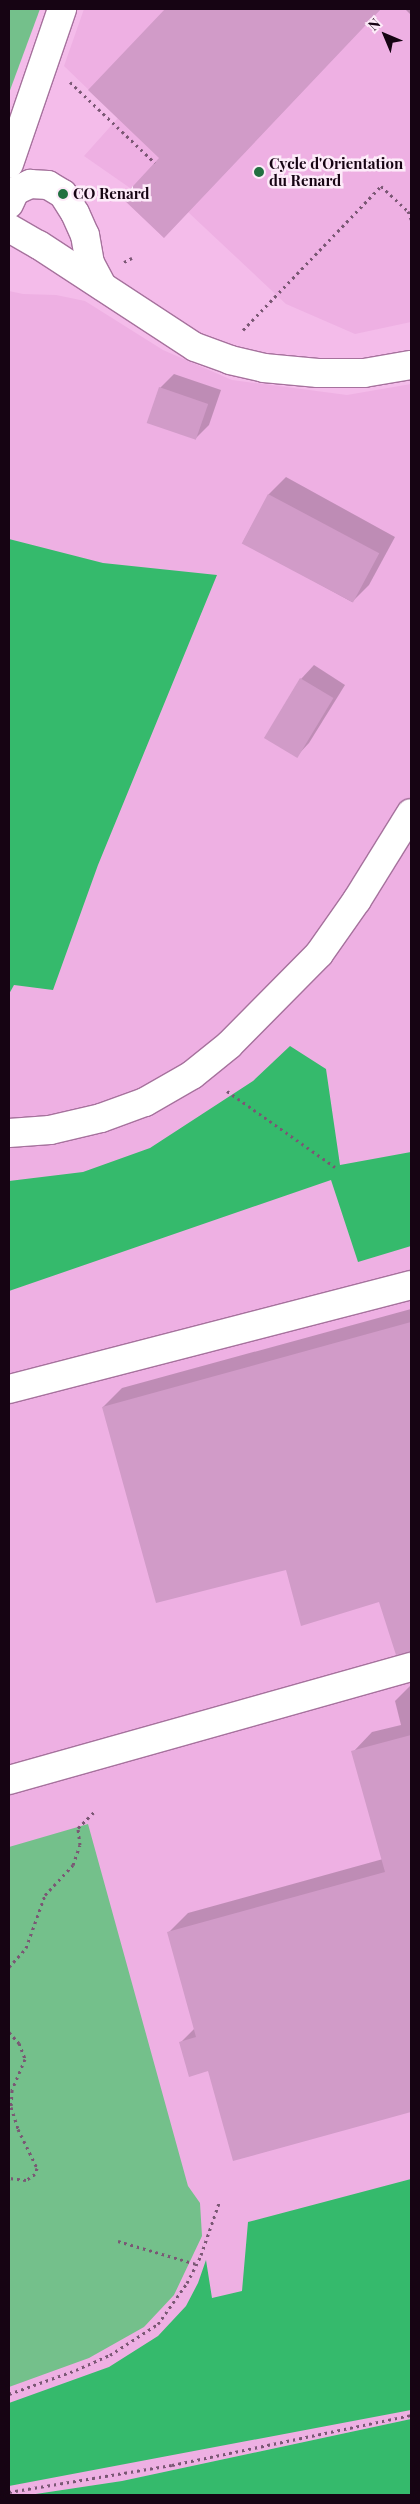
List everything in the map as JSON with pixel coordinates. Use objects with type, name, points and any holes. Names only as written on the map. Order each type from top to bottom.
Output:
[{"type":"street","points":[[9,164],[62,9]]},
{"type":"street","points":[[9,204],[15,191],[30,184],[48,185],[63,194],[76,213],[85,235],[90,263],[102,286]]},
{"type":"street","points":[[9,228],[39,245],[195,347],[230,360],[264,368],[318,373],[364,373],[411,365]]},
{"type":"street","points":[[9,1133],[50,1130],[101,1118],[144,1102],[192,1075],[229,1045],[319,954],[357,900],[411,813]]},
{"type":"street","points":[[9,1389],[411,1285]]},
{"type":"street","points":[[9,1780],[411,1667]]},
{"type":"path","points":[[72,84],[155,163]]},
{"type":"path","points":[[243,330],[380,186],[408,211],[411,219]]},
{"type":"path","points":[[227,1091],[335,1167]]},
{"type":"path","points":[[9,1967],[26,1948],[45,1895],[73,1865],[80,1845],[78,1828],[96,1810]]},
{"type":"path","points":[[9,2032],[19,2043],[24,2059],[12,2090],[11,2107],[18,2129],[37,2168],[35,2174],[26,2180],[9,2178]]},
{"type":"path","points":[[9,2394],[76,2370],[110,2355],[158,2324],[175,2302],[196,2264],[219,2203]]},
{"type":"path","points":[[118,2241],[196,2264]]},
{"type":"path","points":[[9,2492],[172,2465],[411,2415]]},
{"type":"shaded area","name":"Cycle d'Orientation du Renard","points":[[84,9],[411,9],[411,322],[355,334],[286,304],[188,212],[164,238],[122,198],[130,188],[84,156],[118,118],[64,66]]},
{"type":"shaded area","points":[[9,291],[23,294],[56,295],[85,301],[163,350],[232,380],[347,395],[411,384],[411,2419],[122,2481],[29,2495],[9,2495]]},
{"type":"green space","points":[[9,9],[40,9],[9,93]]},
{"type":"green space","points":[[9,539],[103,563],[217,575],[98,865],[53,990],[14,985],[9,994]]},
{"type":"green space","points":[[290,1046],[326,1069],[340,1165],[411,1152],[411,1246],[358,1262],[331,1180],[9,1291],[9,1181],[83,1172],[150,1148],[253,1081]]},
{"type":"green space","points":[[88,1824],[188,2186],[200,2203],[202,2236],[174,2295],[144,2327],[89,2358],[9,2387],[9,1847]]},
{"type":"green space","points":[[411,2179],[411,2410],[9,2486],[9,2403],[109,2367],[158,2336],[186,2306],[198,2283],[206,2260],[212,2298],[242,2291],[248,2222]]},
{"type":"green space","points":[[411,2419],[411,2495],[29,2495],[122,2481]]},
{"type":"building","points":[[165,9],[381,9],[164,238],[122,198],[159,158],[88,90]]},
{"type":"building","points":[[159,387],[208,404],[196,440],[147,423]]},
{"type":"building","points":[[268,494],[379,553],[353,603],[242,543]]},
{"type":"building","points":[[300,678],[333,698],[297,758],[264,738]]},
{"type":"building","points":[[411,1322],[411,1652],[396,1655],[379,1602],[301,1626],[286,1570],[156,1603],[102,1407]]},
{"type":"building","points":[[411,1735],[411,2112],[233,2161],[208,2071],[189,2077],[179,2042],[196,2037],[167,1932],[385,1872],[351,1751]]},
{"type":"place","name":"Cycle d'Orientation du Renard","points":[[259,172]]},
{"type":"place","name":"CO Renard","points":[[63,194]]}]
